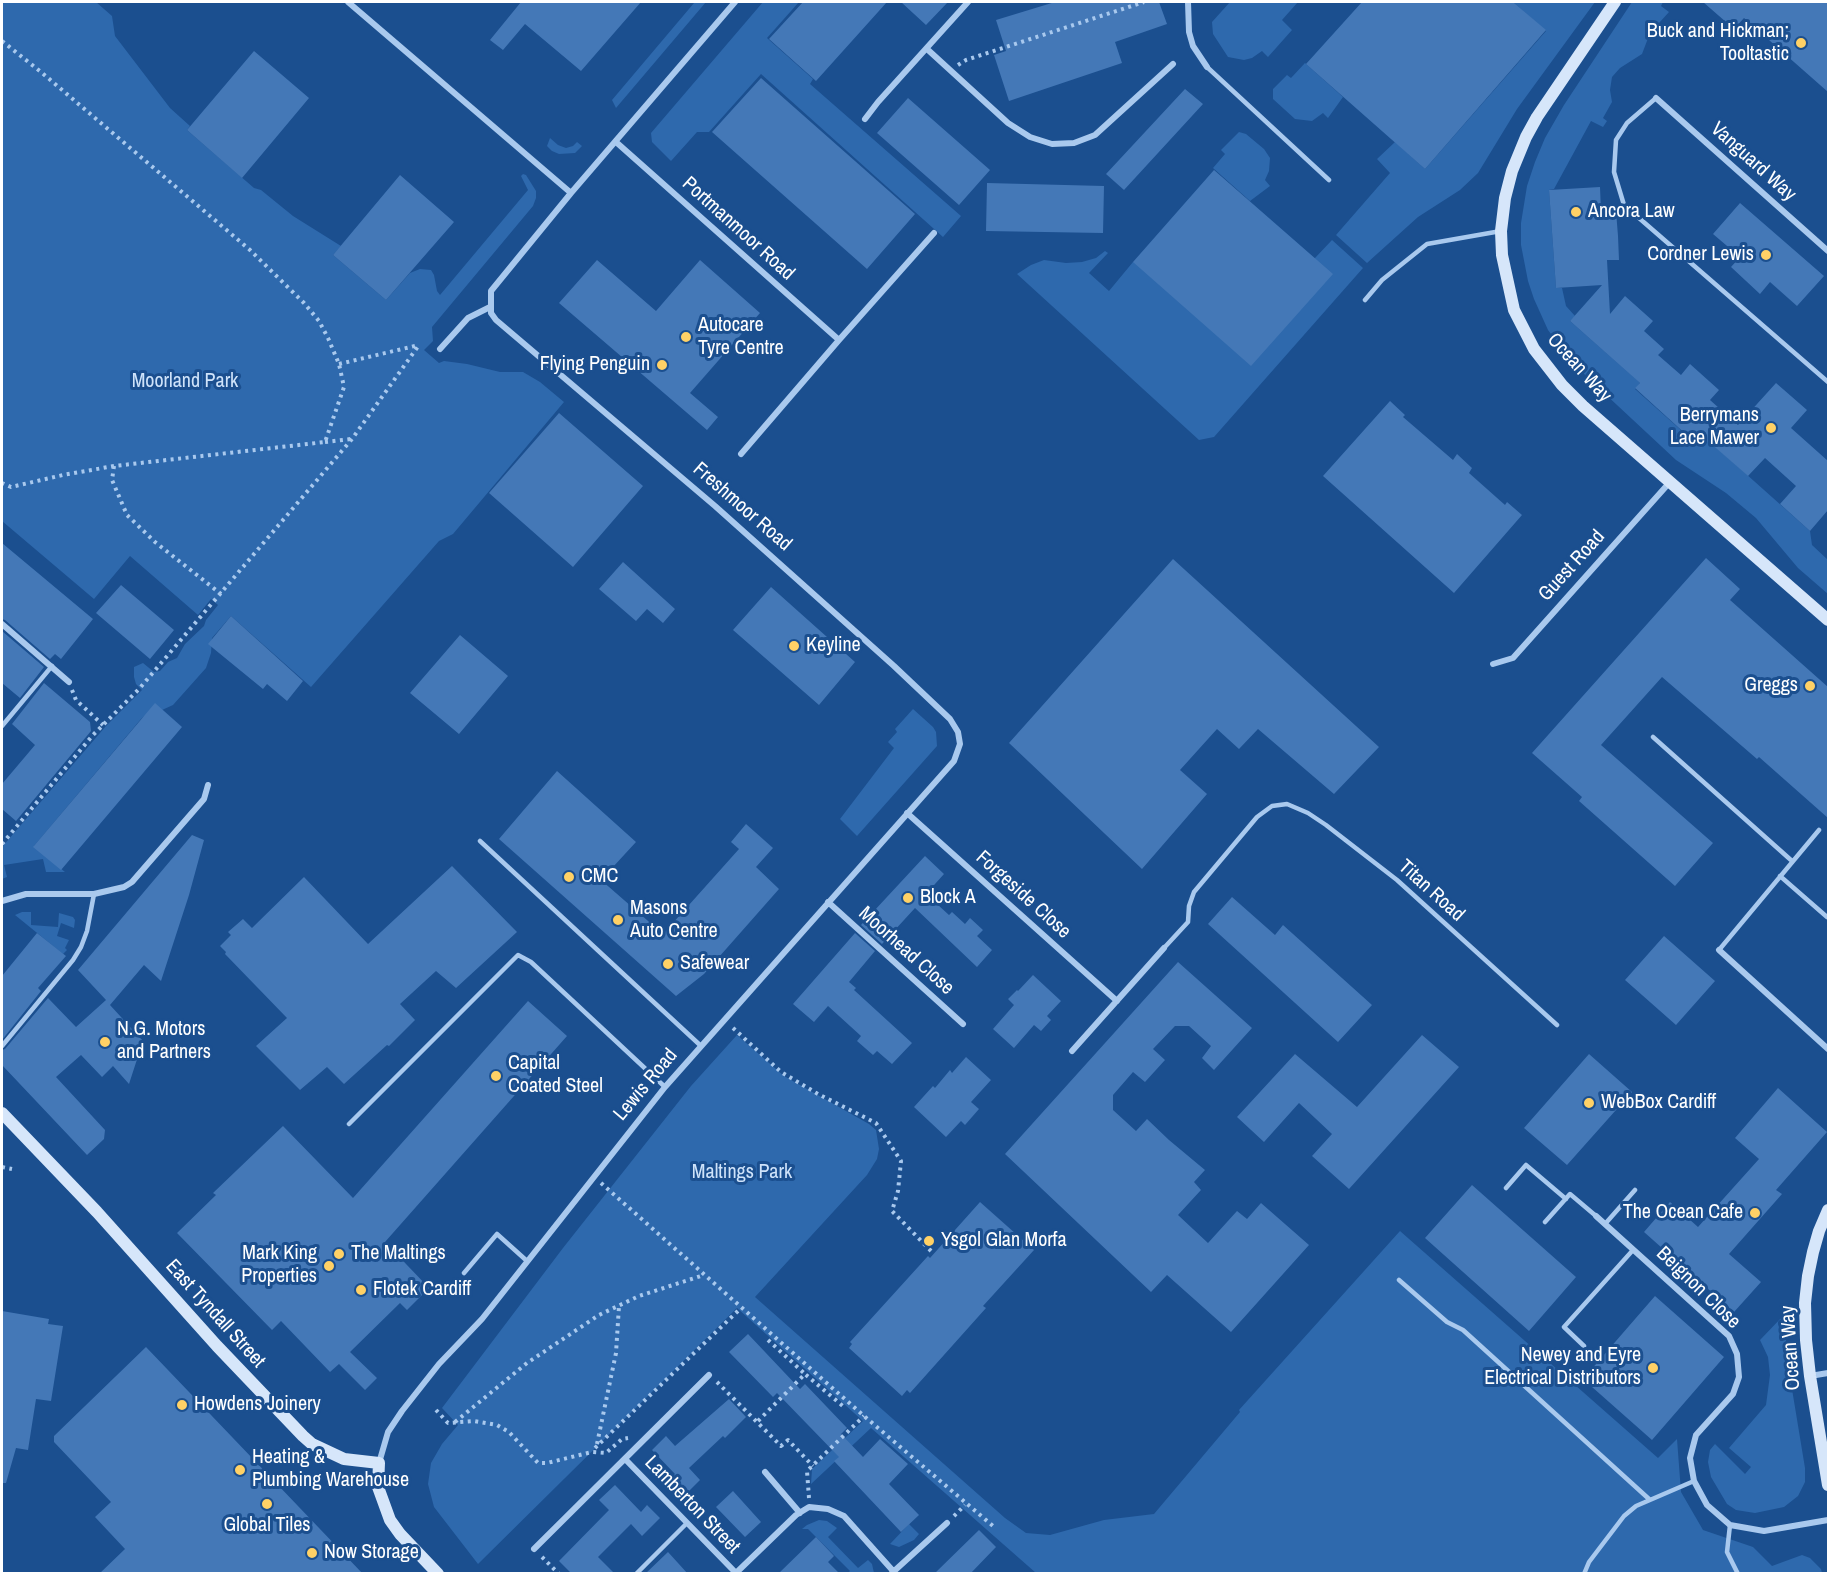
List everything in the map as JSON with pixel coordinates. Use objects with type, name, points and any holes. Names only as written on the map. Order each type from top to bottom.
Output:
[{"type":"street","points":[[348,2],[571,193]]},
{"type":"street","points":[[440,349],[468,318],[490,307],[491,291],[571,193],[735,2]]},
{"type":"street","points":[[865,119],[968,2]]},
{"type":"street","points":[[1188,2],[1189,32],[1193,46],[1207,67]]},
{"type":"street","name":"Ocean Way","points":[[1615,2],[1537,117],[1512,171],[1505,198],[1501,231],[1502,255],[1514,310],[1534,350],[1562,385],[1583,406],[1828,620]]},
{"type":"street","points":[[927,49],[1008,123],[1030,137],[1052,144],[1074,143],[1095,135],[1173,64]]},
{"type":"street","name":"Vanguard Way","points":[[1656,98],[1828,252]]},
{"type":"street","name":"Portmanmoor Road","points":[[616,142],[839,340]]},
{"type":"street","points":[[741,454],[934,233]]},
{"type":"street","name":"Freshmoor Road","points":[[490,307],[496,320],[686,480],[894,666],[950,719],[960,744]]},
{"type":"street","name":"Guest Road","points":[[1493,664],[1513,658],[1671,482]]},
{"type":"street","points":[[2,624],[69,682]]},
{"type":"street","name":"Lewis Road","points":[[379,1463],[388,1432],[439,1364],[482,1319],[664,1087],[954,761],[960,744]]},
{"type":"street","points":[[2,901],[26,894],[94,894],[116,890],[132,882],[204,799],[208,784]]},
{"type":"street","name":"Forgeside Close","points":[[907,813],[1117,1001]]},
{"type":"street","name":"Moorhead Close","points":[[828,902],[963,1024]]},
{"type":"street","points":[[1072,1051],[1164,948]]},
{"type":"street","points":[[1719,950],[1828,1049]]},
{"type":"street","name":"East Tyndall Street","points":[[2,1113],[97,1212],[217,1346],[303,1436],[312,1444],[344,1459],[379,1463]]},
{"type":"street","name":"Ocean Way","points":[[1828,1210],[1819,1231],[1808,1276],[1805,1303],[1810,1376],[1828,1485]]},
{"type":"street","name":"Beignon Close","points":[[1596,1216],[1729,1336],[1737,1354],[1739,1377],[1732,1394],[1696,1435],[1690,1458],[1694,1481],[1707,1505],[1730,1525]]},
{"type":"street","points":[[1810,1376],[1828,1373]]},
{"type":"street","name":"Lamberton Street","points":[[534,1549],[710,1375]]},
{"type":"street","name":"Lamberton Street","points":[[625,1459],[736,1573]]},
{"type":"street","points":[[379,1463],[378,1487],[390,1520],[400,1534],[438,1574]]},
{"type":"street","points":[[765,1472],[800,1513]]},
{"type":"street","points":[[736,1573],[800,1513],[809,1508],[828,1509],[844,1516],[893,1573],[947,1523]]},
{"type":"street","points":[[1730,1525],[1764,1531],[1828,1520]]},
{"type":"lane","points":[[1207,67],[1329,180]]},
{"type":"lane","points":[[1656,98],[1628,123],[1616,140],[1614,172],[1624,205],[1828,382]]},
{"type":"lane","points":[[1365,300],[1382,280],[1427,244],[1501,231]]},
{"type":"lane","points":[[2,726],[52,666]]},
{"type":"lane","points":[[1653,737],[1792,861]]},
{"type":"lane","name":"Titan Road","points":[[1164,948],[1188,922],[1189,906],[1194,892],[1257,817],[1272,806],[1287,804],[1308,813],[1355,846],[1406,888],[1557,1025]]},
{"type":"lane","points":[[1719,950],[1819,830]]},
{"type":"lane","points":[[480,841],[701,1046]]},
{"type":"lane","points":[[1780,876],[1827,917]]},
{"type":"lane","points":[[2,1046],[74,960],[87,932],[94,894]]},
{"type":"lane","points":[[349,1124],[518,955],[531,962],[664,1087]]},
{"type":"lane","points":[[1506,1188],[1526,1165],[1566,1199]]},
{"type":"lane","points":[[1605,1224],[1635,1190]]},
{"type":"lane","points":[[1545,1222],[1570,1194],[1596,1216]]},
{"type":"lane","points":[[464,1273],[497,1234],[527,1261]]},
{"type":"lane","points":[[1584,1346],[1564,1327],[1633,1250]]},
{"type":"lane","points":[[1399,1280],[1447,1322],[1463,1330],[1649,1499]]},
{"type":"lane","points":[[1584,1574],[1588,1562],[1624,1516],[1649,1499],[1694,1481]]},
{"type":"lane","points":[[636,1574],[687,1523]]},
{"type":"lane","points":[[1730,1525],[1727,1552],[1738,1574]]},
{"type":"path","points":[[950,69],[966,60],[1143,2]]},
{"type":"path","points":[[2,41],[250,250],[319,321],[339,364],[344,387],[325,442]]},
{"type":"path","points":[[2,844],[103,724],[139,689],[352,439],[419,345],[339,364]]},
{"type":"path","points":[[2,483],[11,487],[114,466],[352,439]]},
{"type":"path","points":[[114,466],[112,480],[127,515],[155,542],[221,594]]},
{"type":"path","points":[[69,682],[76,700],[103,724]]},
{"type":"path","points":[[723,1020],[781,1072],[818,1094],[876,1123],[901,1161],[898,1191],[892,1212],[931,1251]]},
{"type":"path","points":[[2,1167],[12,1169]]},
{"type":"path","points":[[593,1176],[864,1416],[993,1526]]},
{"type":"path","points":[[455,1422],[546,1350],[599,1315],[639,1296],[704,1275]]},
{"type":"path","points":[[594,1450],[598,1442],[612,1374],[619,1305]]},
{"type":"path","points":[[436,1410],[448,1422],[474,1421],[497,1425],[510,1432],[538,1462],[547,1463],[594,1450],[741,1308]]},
{"type":"path","points":[[768,1340],[844,1407]]},
{"type":"path","points":[[758,1421],[805,1374]]},
{"type":"path","points":[[710,1375],[781,1446],[788,1440],[813,1466]]},
{"type":"path","points":[[809,1508],[807,1471],[864,1416]]},
{"type":"path","points":[[594,1450],[606,1453],[622,1439],[629,1438],[638,1446]]},
{"type":"path","points":[[534,1549],[559,1574]]},
{"type":"green space","name":"Moorland Park","points":[[2,2],[96,2],[112,16],[115,36],[170,108],[190,126],[187,130],[254,188],[261,190],[293,216],[341,246],[333,255],[386,300],[410,273],[420,269],[431,270],[440,295],[528,190],[521,176],[526,175],[536,191],[533,206],[432,327],[433,341],[424,350],[439,363],[444,361],[500,372],[523,372],[540,382],[564,402],[453,534],[439,541],[311,687],[231,616],[212,638],[211,653],[206,668],[173,705],[162,710],[152,709],[141,719],[34,846],[65,872],[46,872],[43,859],[4,865],[7,877],[2,879],[2,847],[106,726],[142,690],[136,684],[134,667],[143,663],[154,672],[160,671],[168,662],[177,658],[185,644],[204,626],[218,605],[211,599],[198,615],[130,556],[94,599],[2,521]]},
{"type":"green space","points":[[694,2],[706,2],[616,108],[612,100]]},
{"type":"green space","points":[[763,2],[799,2],[767,38],[813,79],[810,84],[961,216],[943,237],[761,74],[709,132],[697,132],[671,161],[652,142],[651,133]]},
{"type":"green space","points":[[1230,2],[1298,2],[1282,20],[1292,30],[1268,57],[1262,51],[1244,60],[1228,57],[1213,34],[1212,22]]},
{"type":"green space","points":[[1513,2],[1595,2],[1517,109],[1478,173],[1460,190],[1418,217],[1367,263],[1336,235],[1390,173],[1377,159],[1395,142],[1425,169],[1546,31]]},
{"type":"green space","points":[[1632,2],[1663,2],[1661,6],[1669,12],[1650,33],[1642,54],[1620,68],[1612,77],[1610,90],[1612,102],[1603,118],[1607,121],[1603,127],[1591,121],[1554,189],[1549,190],[1556,288],[1562,288],[1566,306],[1575,316],[1570,321],[1640,383],[1635,389],[1701,448],[1708,440],[1810,531],[1812,545],[1828,560],[1828,594],[1798,568],[1756,518],[1726,493],[1676,460],[1588,378],[1568,357],[1548,330],[1528,281],[1521,245],[1521,223],[1527,186],[1535,162],[1545,138],[1564,105]]},
{"type":"green space","points":[[1305,63],[1343,97],[1328,118],[1323,113],[1312,121],[1295,119],[1273,99],[1273,89],[1287,75],[1291,78]]},
{"type":"green space","points":[[1239,132],[1246,134],[1264,149],[1270,158],[1269,171],[1265,180],[1270,186],[1250,201],[1213,168],[1225,154],[1221,150]]},
{"type":"green space","points":[[550,138],[566,148],[577,142],[582,146],[575,153],[559,154],[547,146]]},
{"type":"green space","points":[[1332,240],[1363,268],[1214,437],[1199,440],[1017,274],[1044,260],[1066,263],[1082,262],[1096,258],[1105,251],[1108,253],[1089,273],[1109,291],[1133,262],[1315,258]]},
{"type":"green space","points":[[913,709],[933,727],[936,732],[937,746],[857,836],[840,819],[894,748],[888,742],[897,732],[895,729]]},
{"type":"green space","points":[[31,912],[31,925],[58,927],[59,913],[73,917],[74,928],[61,923],[57,936],[69,940],[65,948],[67,950],[63,954],[15,915]]},
{"type":"green space","name":"Maltings Park","points":[[737,1035],[784,1076],[869,1124],[876,1130],[879,1149],[877,1159],[867,1175],[755,1297],[1005,1518],[1026,1533],[1050,1535],[1104,1520],[1154,1514],[1240,1412],[1239,1410],[1400,1231],[1658,1458],[1677,1439],[1681,1492],[1703,1530],[1753,1547],[1772,1566],[1802,1555],[1810,1558],[1822,1573],[1036,1573],[871,1428],[811,1484],[812,1469],[863,1421],[737,1308],[478,1564],[434,1507],[428,1484],[431,1463],[442,1444],[458,1425],[442,1408],[563,1248],[691,1086]]},
{"type":"green space","points":[[1783,1316],[1805,1468],[1805,1482],[1798,1496],[1784,1507],[1755,1513],[1736,1510],[1727,1504],[1711,1477],[1708,1462],[1710,1450],[1715,1444],[1745,1474],[1751,1467],[1729,1448],[1766,1405],[1770,1375],[1768,1357],[1760,1340]]},
{"type":"green space","points":[[819,1520],[827,1521],[837,1528],[828,1537],[858,1568],[868,1560],[872,1564],[874,1573],[848,1573],[850,1571],[808,1529],[802,1529]]},
{"type":"green space","points":[[909,1524],[919,1534],[914,1540],[899,1547],[890,1544]]},
{"type":"building","points":[[521,2],[641,2],[581,71],[525,24],[503,50],[490,40]]},
{"type":"building","points":[[803,2],[887,2],[816,81],[769,39]]},
{"type":"building","points":[[901,2],[948,2],[926,25]]},
{"type":"building","points":[[1055,2],[1159,2],[1167,24],[1115,42],[1122,63],[1009,101],[994,55],[1006,51],[996,20]]},
{"type":"building","points":[[1362,2],[1513,2],[1546,30],[1425,169],[1306,64]]},
{"type":"building","name":"Buck and Hickman; Tooltastic","points":[[1703,2],[1828,2],[1828,92],[1744,18],[1734,29]]},
{"type":"building","points":[[254,51],[309,98],[242,178],[187,130]]},
{"type":"building","points":[[761,78],[915,214],[867,269],[712,132]]},
{"type":"building","points":[[1185,89],[1203,104],[1124,190],[1106,174]]},
{"type":"building","points":[[908,98],[990,170],[959,205],[877,133]]},
{"type":"building","points":[[1214,170],[1333,274],[1251,366],[1133,262]]},
{"type":"building","points":[[400,175],[454,222],[386,300],[333,255]]},
{"type":"building","points":[[987,183],[1104,186],[1103,233],[986,231]]},
{"type":"building","points":[[1600,187],[1601,212],[1616,211],[1618,236],[1619,260],[1607,260],[1610,314],[1625,296],[1653,321],[1644,331],[1664,349],[1658,355],[1681,375],[1690,364],[1719,390],[1710,400],[1738,425],[1776,383],[1807,410],[1791,428],[1828,461],[1828,510],[1810,531],[1780,504],[1796,486],[1765,458],[1748,476],[1708,441],[1701,448],[1635,388],[1640,383],[1570,321],[1602,285],[1556,288],[1549,190]]},
{"type":"building","points":[[1740,203],[1824,276],[1797,306],[1770,282],[1760,294],[1731,267],[1740,257],[1713,234]]},
{"type":"building","points":[[597,260],[656,311],[700,260],[760,313],[690,393],[718,417],[707,430],[559,303]]},
{"type":"building","points":[[1390,401],[1405,415],[1403,417],[1453,460],[1457,454],[1472,468],[1469,473],[1505,505],[1507,502],[1522,515],[1454,593],[1323,476]]},
{"type":"building","points":[[559,413],[643,486],[573,567],[489,493]]},
{"type":"building","points":[[2,543],[93,619],[61,659],[55,654],[50,659],[2,619]]},
{"type":"building","points":[[1706,558],[1740,589],[1730,600],[1828,687],[1828,818],[1759,757],[1757,759],[1662,677],[1601,745],[1713,843],[1675,886],[1579,801],[1582,797],[1532,753]]},
{"type":"building","points":[[1173,559],[1379,747],[1334,794],[1258,729],[1239,749],[1217,729],[1180,770],[1207,794],[1142,869],[1009,743]]},
{"type":"building","points":[[623,562],[675,609],[663,623],[647,609],[636,621],[599,589]]},
{"type":"building","points":[[121,585],[174,630],[150,659],[96,613]]},
{"type":"building","name":"Keyline","points":[[771,587],[855,662],[819,705],[733,630]]},
{"type":"building","points":[[231,616],[303,681],[287,701],[267,684],[263,689],[208,644]]},
{"type":"building","points":[[2,631],[44,667],[20,698],[2,683]]},
{"type":"building","points":[[460,635],[508,676],[459,734],[410,693]]},
{"type":"building","points":[[44,683],[90,722],[91,731],[16,821],[2,809],[2,784],[35,745],[12,724]]},
{"type":"building","points":[[155,703],[182,727],[61,870],[33,847]]},
{"type":"building","points":[[557,771],[636,842],[601,880],[663,934],[739,849],[731,842],[746,824],[773,848],[756,867],[779,889],[704,974],[676,996],[499,839]]},
{"type":"building","points":[[192,835],[204,840],[161,981],[144,965],[110,1005],[143,1041],[129,1084],[113,1066],[102,1077],[81,1055],[56,1077],[105,1130],[104,1139],[87,1155],[2,1065],[2,1050],[48,998],[76,1027],[106,1000],[78,970]]},
{"type":"building","points":[[925,856],[944,874],[926,894],[949,915],[952,912],[965,924],[970,918],[983,930],[977,936],[992,950],[977,967],[915,908],[882,944],[861,925]]},
{"type":"building","points":[[452,866],[517,932],[456,988],[436,971],[400,1004],[415,1020],[389,1046],[387,1045],[344,1084],[327,1067],[300,1090],[256,1046],[287,1018],[225,954],[226,952],[220,946],[231,935],[228,932],[243,919],[252,928],[304,877],[368,944]]},
{"type":"building","points":[[1232,897],[1275,935],[1283,925],[1372,1005],[1338,1042],[1208,924]]},
{"type":"building","points":[[37,933],[66,956],[38,988],[41,991],[2,1040],[2,976]]},
{"type":"building","points":[[855,933],[875,951],[849,982],[856,988],[854,990],[912,1043],[892,1064],[877,1051],[873,1055],[857,1041],[861,1036],[828,1006],[814,1022],[793,1004]]},
{"type":"building","points":[[1664,936],[1715,981],[1676,1025],[1625,980]]},
{"type":"building","points":[[1178,962],[1252,1028],[1214,1070],[1202,1058],[1211,1046],[1189,1026],[1175,1026],[1153,1049],[1165,1060],[1145,1082],[1133,1072],[1113,1095],[1113,1110],[1136,1131],[1147,1119],[1205,1170],[1194,1182],[1201,1190],[1178,1215],[1208,1243],[1237,1211],[1247,1219],[1261,1203],[1309,1245],[1231,1332],[1167,1275],[1151,1292],[1005,1154]]},
{"type":"building","points":[[1033,975],[1061,1001],[1047,1016],[1051,1020],[1041,1031],[1034,1025],[1014,1048],[993,1029],[1014,1005],[1008,999]]},
{"type":"building","name":"The Maltings","points":[[528,1001],[567,1036],[385,1242],[429,1288],[407,1310],[400,1303],[350,1352],[377,1378],[365,1390],[339,1364],[330,1372],[281,1321],[272,1330],[177,1233],[216,1195],[213,1193],[283,1126],[353,1198]]},
{"type":"building","points":[[1422,1035],[1459,1067],[1349,1189],[1312,1156],[1332,1134],[1299,1103],[1264,1142],[1237,1117],[1295,1054],[1357,1107]]},
{"type":"building","points":[[1589,1054],[1632,1092],[1567,1165],[1524,1128]]},
{"type":"building","points":[[966,1057],[991,1080],[971,1102],[979,1109],[965,1125],[961,1121],[946,1137],[914,1107],[933,1086],[935,1088],[950,1070],[952,1073]]},
{"type":"building","points":[[1778,1088],[1827,1132],[1776,1190],[1782,1194],[1729,1254],[1761,1282],[1734,1312],[1644,1232],[1670,1202],[1698,1227],[1759,1159],[1735,1138]]},
{"type":"building","points":[[1472,1185],[1576,1277],[1529,1331],[1425,1238]]},
{"type":"building","points":[[980,1202],[1034,1250],[983,1306],[986,1308],[910,1393],[907,1390],[902,1396],[849,1348],[852,1344],[850,1342]]},
{"type":"building","name":"Newey and Eyre Electrical Distributors","points":[[1655,1296],[1724,1357],[1652,1440],[1583,1379]]},
{"type":"building","points":[[2,1311],[49,1319],[48,1324],[63,1326],[51,1401],[36,1399],[28,1450],[16,1448],[6,1483],[2,1483]]},
{"type":"building","points":[[748,1334],[800,1389],[805,1384],[847,1428],[841,1434],[863,1457],[880,1439],[908,1464],[889,1484],[919,1515],[901,1532],[834,1461],[839,1457],[777,1393],[773,1397],[729,1352]]},
{"type":"building","points":[[146,1347],[363,1574],[99,1574],[125,1549],[95,1517],[111,1502],[54,1442],[54,1436]]},
{"type":"building","points":[[729,1399],[746,1417],[689,1468],[700,1480],[683,1497],[668,1481],[675,1474],[652,1450],[666,1436],[675,1446]]},
{"type":"building","points":[[615,1485],[641,1512],[647,1505],[660,1518],[642,1536],[631,1524],[598,1557],[615,1574],[572,1574],[559,1561],[609,1510],[599,1500]]},
{"type":"building","points":[[733,1491],[761,1522],[745,1537],[716,1507]]},
{"type":"building","points":[[979,1530],[996,1547],[970,1574],[934,1574]]},
{"type":"building","points":[[816,1537],[834,1556],[828,1562],[840,1574],[778,1574]]},
{"type":"building","points":[[668,1552],[688,1574],[645,1574]]},
{"type":"place","name":"Buck and Hickman; Tooltastic","points":[[1801,43]]},
{"type":"place","name":"Ancora Law","points":[[1576,212]]},
{"type":"place","name":"Cordner Lewis","points":[[1766,255]]},
{"type":"place","name":"Autocare Tyre Centre","points":[[686,337]]},
{"type":"place","name":"Flying Penguin","points":[[662,365]]},
{"type":"place","name":"Berrymans Lace Mawer","points":[[1771,428]]},
{"type":"place","name":"Keyline","points":[[794,646]]},
{"type":"place","name":"Greggs","points":[[1810,686]]},
{"type":"place","name":"CMC","points":[[569,877]]},
{"type":"place","name":"Block A","points":[[908,898]]},
{"type":"place","name":"Masons Auto Centre","points":[[618,920]]},
{"type":"place","name":"Safewear","points":[[668,964]]},
{"type":"place","name":"N.G. Motors and Partners","points":[[105,1042]]},
{"type":"place","name":"Capital Coated Steel","points":[[496,1076]]},
{"type":"place","name":"WebBox Cardiff","points":[[1589,1103]]},
{"type":"place","name":"The Ocean Cafe","points":[[1755,1213]]},
{"type":"place","name":"Ysgol Glan Morfa","points":[[929,1241]]},
{"type":"place","name":"The Maltings","points":[[339,1254]]},
{"type":"place","name":"Mark King Properties","points":[[329,1266]]},
{"type":"place","name":"Flotek Cardiff","points":[[361,1290]]},
{"type":"place","name":"Newey and Eyre Electrical Distributors","points":[[1653,1368]]},
{"type":"place","name":"Howdens Joinery","points":[[182,1405]]},
{"type":"place","name":"Heating & Plumbing Warehouse","points":[[240,1470]]},
{"type":"place","name":"Global Tiles","points":[[267,1504]]},
{"type":"place","name":"Now Storage","points":[[312,1553]]}]
